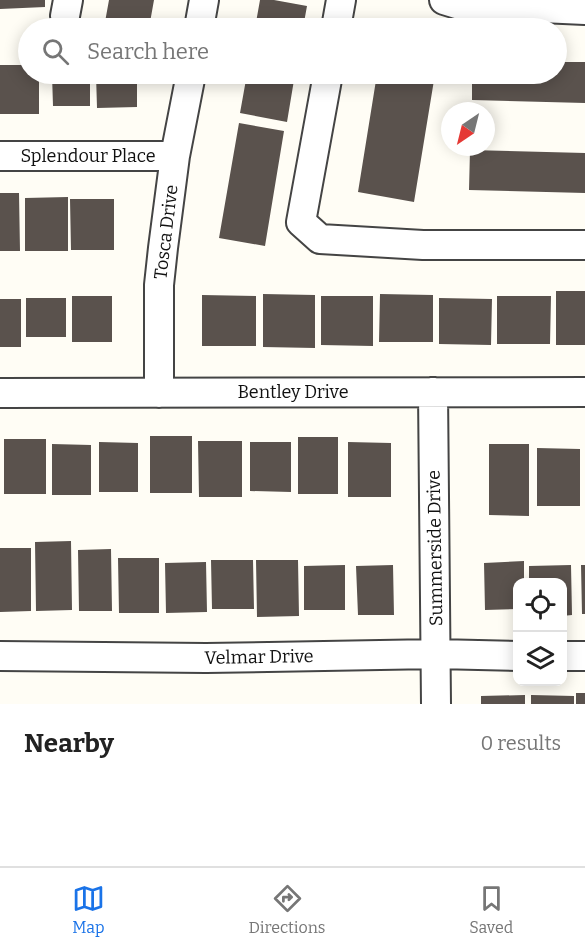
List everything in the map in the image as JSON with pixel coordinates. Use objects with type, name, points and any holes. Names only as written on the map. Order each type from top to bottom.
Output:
[{"type":"street","points":[[201,18],[204,0]]},
{"type":"street","points":[[338,18],[341,0]]},
{"type":"street","points":[[444,0],[457,4],[585,10]]},
{"type":"street","name":"Tosca Drive","points":[[159,393],[159,285],[175,156],[189,84]]},
{"type":"street","points":[[326,84],[301,222],[320,239],[423,244],[585,245]]},
{"type":"street","name":"Splendour Place","points":[[0,156],[175,156]]},
{"type":"street","name":"Summerside Drive","points":[[433,392],[436,704]]},
{"type":"street","name":"Bentley Drive","points":[[0,393],[585,392]]},
{"type":"street","name":"Velmar Drive","points":[[0,656],[206,658],[436,654],[513,656]]},
{"type":"street","points":[[567,656],[585,656]]},
{"type":"building","points":[[0,0],[45,0],[45,7],[0,9]]},
{"type":"building","points":[[109,0],[154,0],[151,18],[106,18]]},
{"type":"building","points":[[260,0],[307,6],[305,18],[257,18]]},
{"type":"building","points":[[567,62],[585,62],[585,103],[472,100],[472,84],[567,84]]},
{"type":"building","points":[[0,65],[18,65],[18,84],[39,84],[39,114],[0,114]]},
{"type":"building","points":[[52,84],[90,84],[90,106],[53,106]]},
{"type":"building","points":[[96,84],[137,84],[137,107],[97,108]]},
{"type":"building","points":[[245,84],[293,84],[287,122],[240,113]]},
{"type":"building","points":[[375,84],[433,84],[414,202],[358,192]]},
{"type":"building","points":[[239,123],[284,131],[265,246],[219,238]]},
{"type":"building","points":[[495,151],[585,153],[585,193],[469,190],[470,156],[495,156]]},
{"type":"building","points":[[0,193],[19,193],[20,251],[0,251]]},
{"type":"building","points":[[68,197],[68,251],[25,251],[25,198]]},
{"type":"building","points":[[70,199],[114,199],[114,250],[71,250]]},
{"type":"building","points":[[556,291],[585,291],[585,345],[556,345]]},
{"type":"building","points":[[263,294],[315,295],[315,348],[263,347]]},
{"type":"building","points":[[380,294],[433,295],[433,342],[379,342]]},
{"type":"building","points":[[202,295],[256,296],[256,346],[202,346]]},
{"type":"building","points":[[72,296],[112,296],[112,342],[72,342]]},
{"type":"building","points":[[321,296],[373,296],[373,346],[321,345]]},
{"type":"building","points":[[497,296],[551,296],[550,344],[497,344]]},
{"type":"building","points":[[26,298],[66,298],[66,337],[26,337]]},
{"type":"building","points":[[439,298],[492,299],[491,345],[439,344]]},
{"type":"building","points":[[0,299],[21,299],[21,347],[0,347]]},
{"type":"building","points":[[150,436],[192,436],[192,493],[150,493]]},
{"type":"building","points":[[298,437],[338,437],[338,494],[298,494]]},
{"type":"building","points":[[4,439],[46,439],[46,494],[4,494]]},
{"type":"building","points":[[198,441],[242,441],[242,497],[199,497]]},
{"type":"building","points":[[99,442],[138,443],[138,492],[99,492]]},
{"type":"building","points":[[250,442],[291,442],[291,492],[250,491]]},
{"type":"building","points":[[348,442],[391,443],[391,497],[348,497]]},
{"type":"building","points":[[52,444],[91,445],[91,495],[52,495]]},
{"type":"building","points":[[489,444],[529,444],[529,516],[489,515]]},
{"type":"building","points":[[537,448],[580,449],[580,506],[537,506]]},
{"type":"building","points":[[71,541],[72,610],[36,611],[35,542]]},
{"type":"building","points":[[0,548],[31,548],[31,611],[0,612]]},
{"type":"building","points":[[111,549],[112,611],[79,611],[78,550]]},
{"type":"building","points":[[118,558],[159,558],[159,613],[119,613]]},
{"type":"building","points":[[211,560],[253,560],[254,609],[212,609]]},
{"type":"building","points":[[256,560],[298,560],[299,616],[257,617]]},
{"type":"building","points":[[524,561],[524,578],[513,578],[513,609],[485,610],[484,563]]},
{"type":"building","points":[[206,562],[207,612],[166,613],[165,563]]},
{"type":"building","points":[[345,565],[345,610],[304,610],[304,566]]},
{"type":"building","points":[[393,565],[394,615],[358,615],[356,566]]},
{"type":"building","points":[[571,565],[572,615],[567,616],[567,578],[529,578],[529,566]]},
{"type":"building","points":[[581,565],[585,565],[585,614],[582,614]]},
{"type":"building","points":[[576,693],[585,693],[585,704],[576,704]]},
{"type":"building","points":[[525,695],[525,704],[481,704],[481,696]]},
{"type":"building","points":[[531,695],[574,696],[574,704],[531,704]]}]
